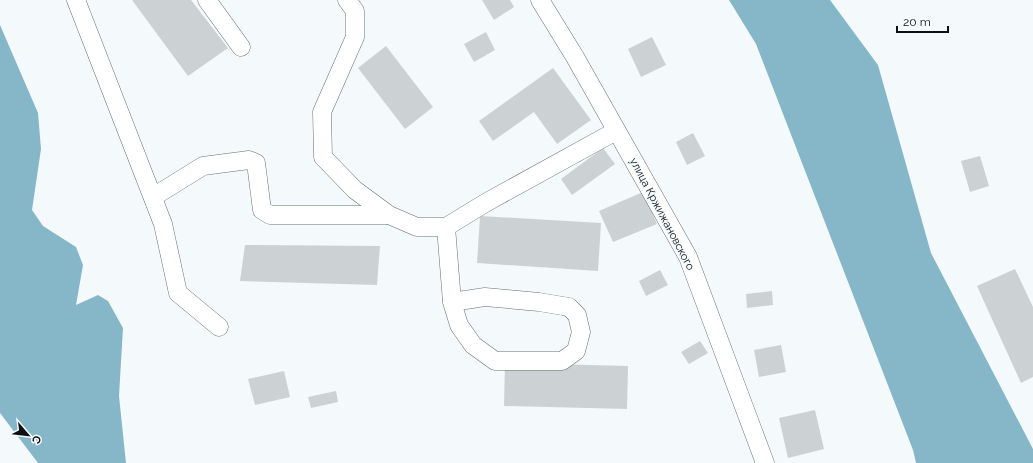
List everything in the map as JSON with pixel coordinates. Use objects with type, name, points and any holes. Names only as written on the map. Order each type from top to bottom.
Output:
[{"type":"street","points":[[76,0],[164,224],[178,293],[219,327]]},
{"type":"street","points":[[207,0],[241,46]]},
{"type":"street","points":[[347,0],[355,11],[355,37],[322,112],[323,157],[355,190],[389,215],[417,227],[446,227],[487,202],[616,131]]},
{"type":"street","name":"улица Кржижановского","points":[[540,0],[575,57],[688,257],[765,463]]},
{"type":"street","points":[[153,197],[203,166],[249,160],[256,163],[262,210],[270,215],[389,215]]},
{"type":"street","points":[[446,227],[452,302],[459,325],[473,345],[495,360],[562,361],[576,351],[581,332],[577,315],[569,307],[539,302],[485,297],[452,302]]},
{"type":"water","points":[[729,0],[830,0],[878,65],[931,253],[1033,449],[1033,463],[916,463],[913,450],[756,44]]},
{"type":"water","points":[[0,25],[38,113],[41,149],[32,210],[43,226],[76,247],[83,265],[76,305],[98,295],[108,301],[123,328],[119,396],[126,463],[38,463],[0,413]]},
{"type":"building","points":[[132,0],[191,0],[228,48],[188,76]]},
{"type":"building","points":[[482,0],[510,0],[514,7],[494,20]]},
{"type":"building","points":[[486,32],[495,50],[474,62],[464,44]]},
{"type":"building","points":[[652,37],[666,65],[641,77],[628,49]]},
{"type":"building","points":[[386,46],[433,107],[405,129],[358,68]]},
{"type":"building","points":[[553,68],[591,120],[557,144],[534,112],[493,141],[479,121]]},
{"type":"building","points":[[693,133],[705,156],[687,165],[676,142]]},
{"type":"building","points":[[603,148],[615,164],[572,195],[561,179]]},
{"type":"building","points":[[980,156],[989,186],[970,192],[961,161]]},
{"type":"building","points":[[643,192],[657,224],[613,242],[599,211]]},
{"type":"building","points":[[480,216],[601,223],[598,271],[477,263]]},
{"type":"building","points":[[245,245],[380,246],[377,285],[240,281]]},
{"type":"building","points":[[1015,269],[1033,307],[1033,377],[1021,383],[977,286]]},
{"type":"building","points":[[660,270],[668,285],[646,296],[639,281]]},
{"type":"building","points":[[772,291],[773,305],[747,308],[746,294]]},
{"type":"building","points":[[700,341],[708,353],[689,364],[681,352]]},
{"type":"building","points":[[781,345],[786,372],[759,377],[754,350]]},
{"type":"building","points":[[505,363],[628,366],[627,409],[504,406]]},
{"type":"building","points":[[284,371],[290,397],[255,405],[248,379]]},
{"type":"building","points":[[336,391],[338,402],[311,408],[308,397]]},
{"type":"building","points":[[815,410],[824,449],[788,458],[779,418]]}]
